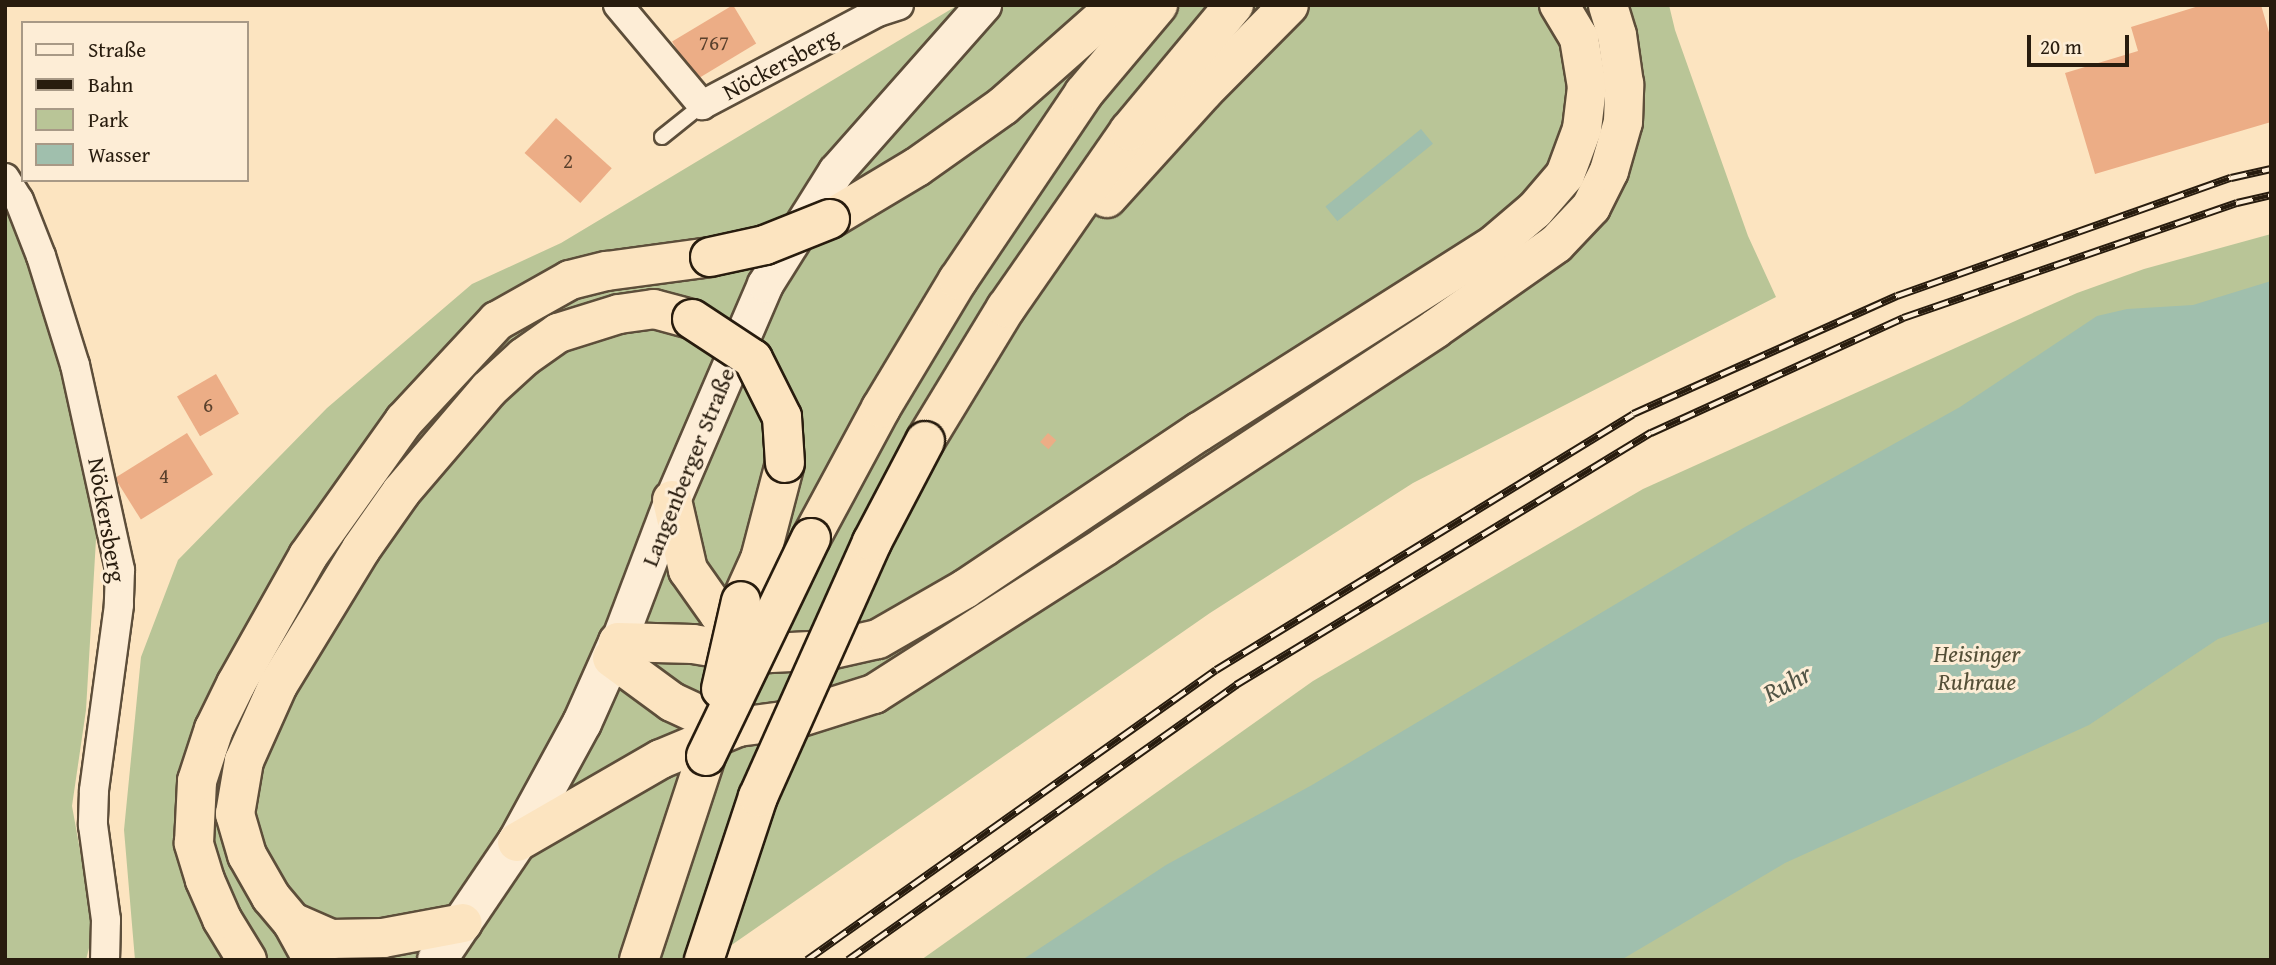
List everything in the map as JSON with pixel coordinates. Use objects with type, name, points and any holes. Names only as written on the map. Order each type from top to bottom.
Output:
[{"type":"highway","points":[[240,954],[205,880],[194,843],[197,781],[214,729],[236,684],[308,556],[404,421],[497,321],[570,280],[607,271],[710,257],[765,246],[830,219],[917,167],[1003,106],[1117,5]]},
{"type":"highway","points":[[706,756],[811,538],[881,408],[958,280],[1084,93],[1157,5]]},
{"type":"highway","points":[[704,960],[758,797],[873,542],[925,441],[1006,308],[1129,131],[1234,5]]},
{"type":"highway","points":[[1006,308],[1203,92],[1289,5]]},
{"type":"highway","points":[[615,650],[693,644],[752,654],[829,650],[878,639],[965,589],[1199,432],[1494,244],[1535,210],[1565,175],[1581,129],[1587,87],[1578,38],[1559,5]]},
{"type":"highway","points":[[517,842],[661,759],[738,727],[791,720],[828,710],[874,694],[908,675],[1435,329],[1556,244],[1591,207],[1609,171],[1623,122],[1624,84],[1617,35],[1608,5]]},
{"type":"highway","points":[[313,960],[292,922],[271,897],[247,855],[235,814],[244,761],[278,685],[361,549],[440,443],[524,357],[558,333],[619,314],[654,309],[692,319],[753,359],[782,417],[785,463],[760,559],[741,601],[706,756],[639,960]]},
{"type":"highway","points":[[672,500],[688,570],[752,654]]},
{"type":"highway","points":[[615,650],[672,702],[706,718],[738,727]]},
{"type":"highway","points":[[292,922],[331,939],[383,939],[463,923]]},
{"type":"main road","name":"Langenberger Straße","points":[[437,960],[517,842],[582,723],[615,650]]},
{"type":"street","name":"Nöckersberg","points":[[618,5],[702,104],[878,12],[899,5]]},
{"type":"street","name":"Langenberger Straße","points":[[615,650],[672,500],[765,284],[836,172],[984,5]]},
{"type":"street","name":"Nöckersberg","points":[[5,178],[19,200],[41,256],[75,365],[120,570],[119,606],[94,803],[96,855],[106,920],[105,960]]},
{"type":"lane","points":[[662,137],[702,104]]},
{"type":"green space","points":[[958,5],[1669,5],[1675,30],[1748,236],[1776,297],[1413,483],[1210,613],[710,960],[135,960],[124,830],[141,657],[178,560],[327,408],[472,284],[561,243]]},
{"type":"green space","points":[[5,203],[101,454],[86,710],[72,806],[94,928],[86,960],[5,960]]},
{"type":"green space","name":"Heisinger Ruhraue","points":[[2271,234],[2271,960],[921,960],[1313,681],[1643,489],[2077,293],[2144,269]]},
{"type":"water","points":[[1421,129],[1433,144],[1337,221],[1325,206]]},
{"type":"water","name":"Heisinger Ruhraue","points":[[2271,281],[2271,621],[2218,639],[2089,725],[1785,863],[1621,960],[1022,960],[1166,865],[1312,785],[1745,527],[1960,407],[2097,316],[2127,309],[2193,305]]},
{"type":"building","points":[[733,5],[756,44],[695,80],[672,42]]},
{"type":"building","points":[[2202,5],[2261,5],[2271,39],[2271,122],[2095,174],[2065,73],[2138,51],[2131,27]]},
{"type":"building","points":[[556,118],[612,168],[580,203],[525,153]]},
{"type":"building","points":[[216,374],[239,414],[200,436],[177,396]]},
{"type":"building","points":[[187,433],[213,475],[141,520],[115,478]]},
{"type":"building","points":[[1048,433],[1056,440],[1048,449],[1040,442]]},
{"type":"railway","points":[[807,960],[1216,670],[1633,414],[1897,296],[2231,178],[2271,169]]},
{"type":"railway","points":[[848,960],[1236,685],[1651,433],[1903,318],[2237,203],[2271,195]]},
{"type":"water label","name":"Ruhr","points":[[1787,683]]}]
